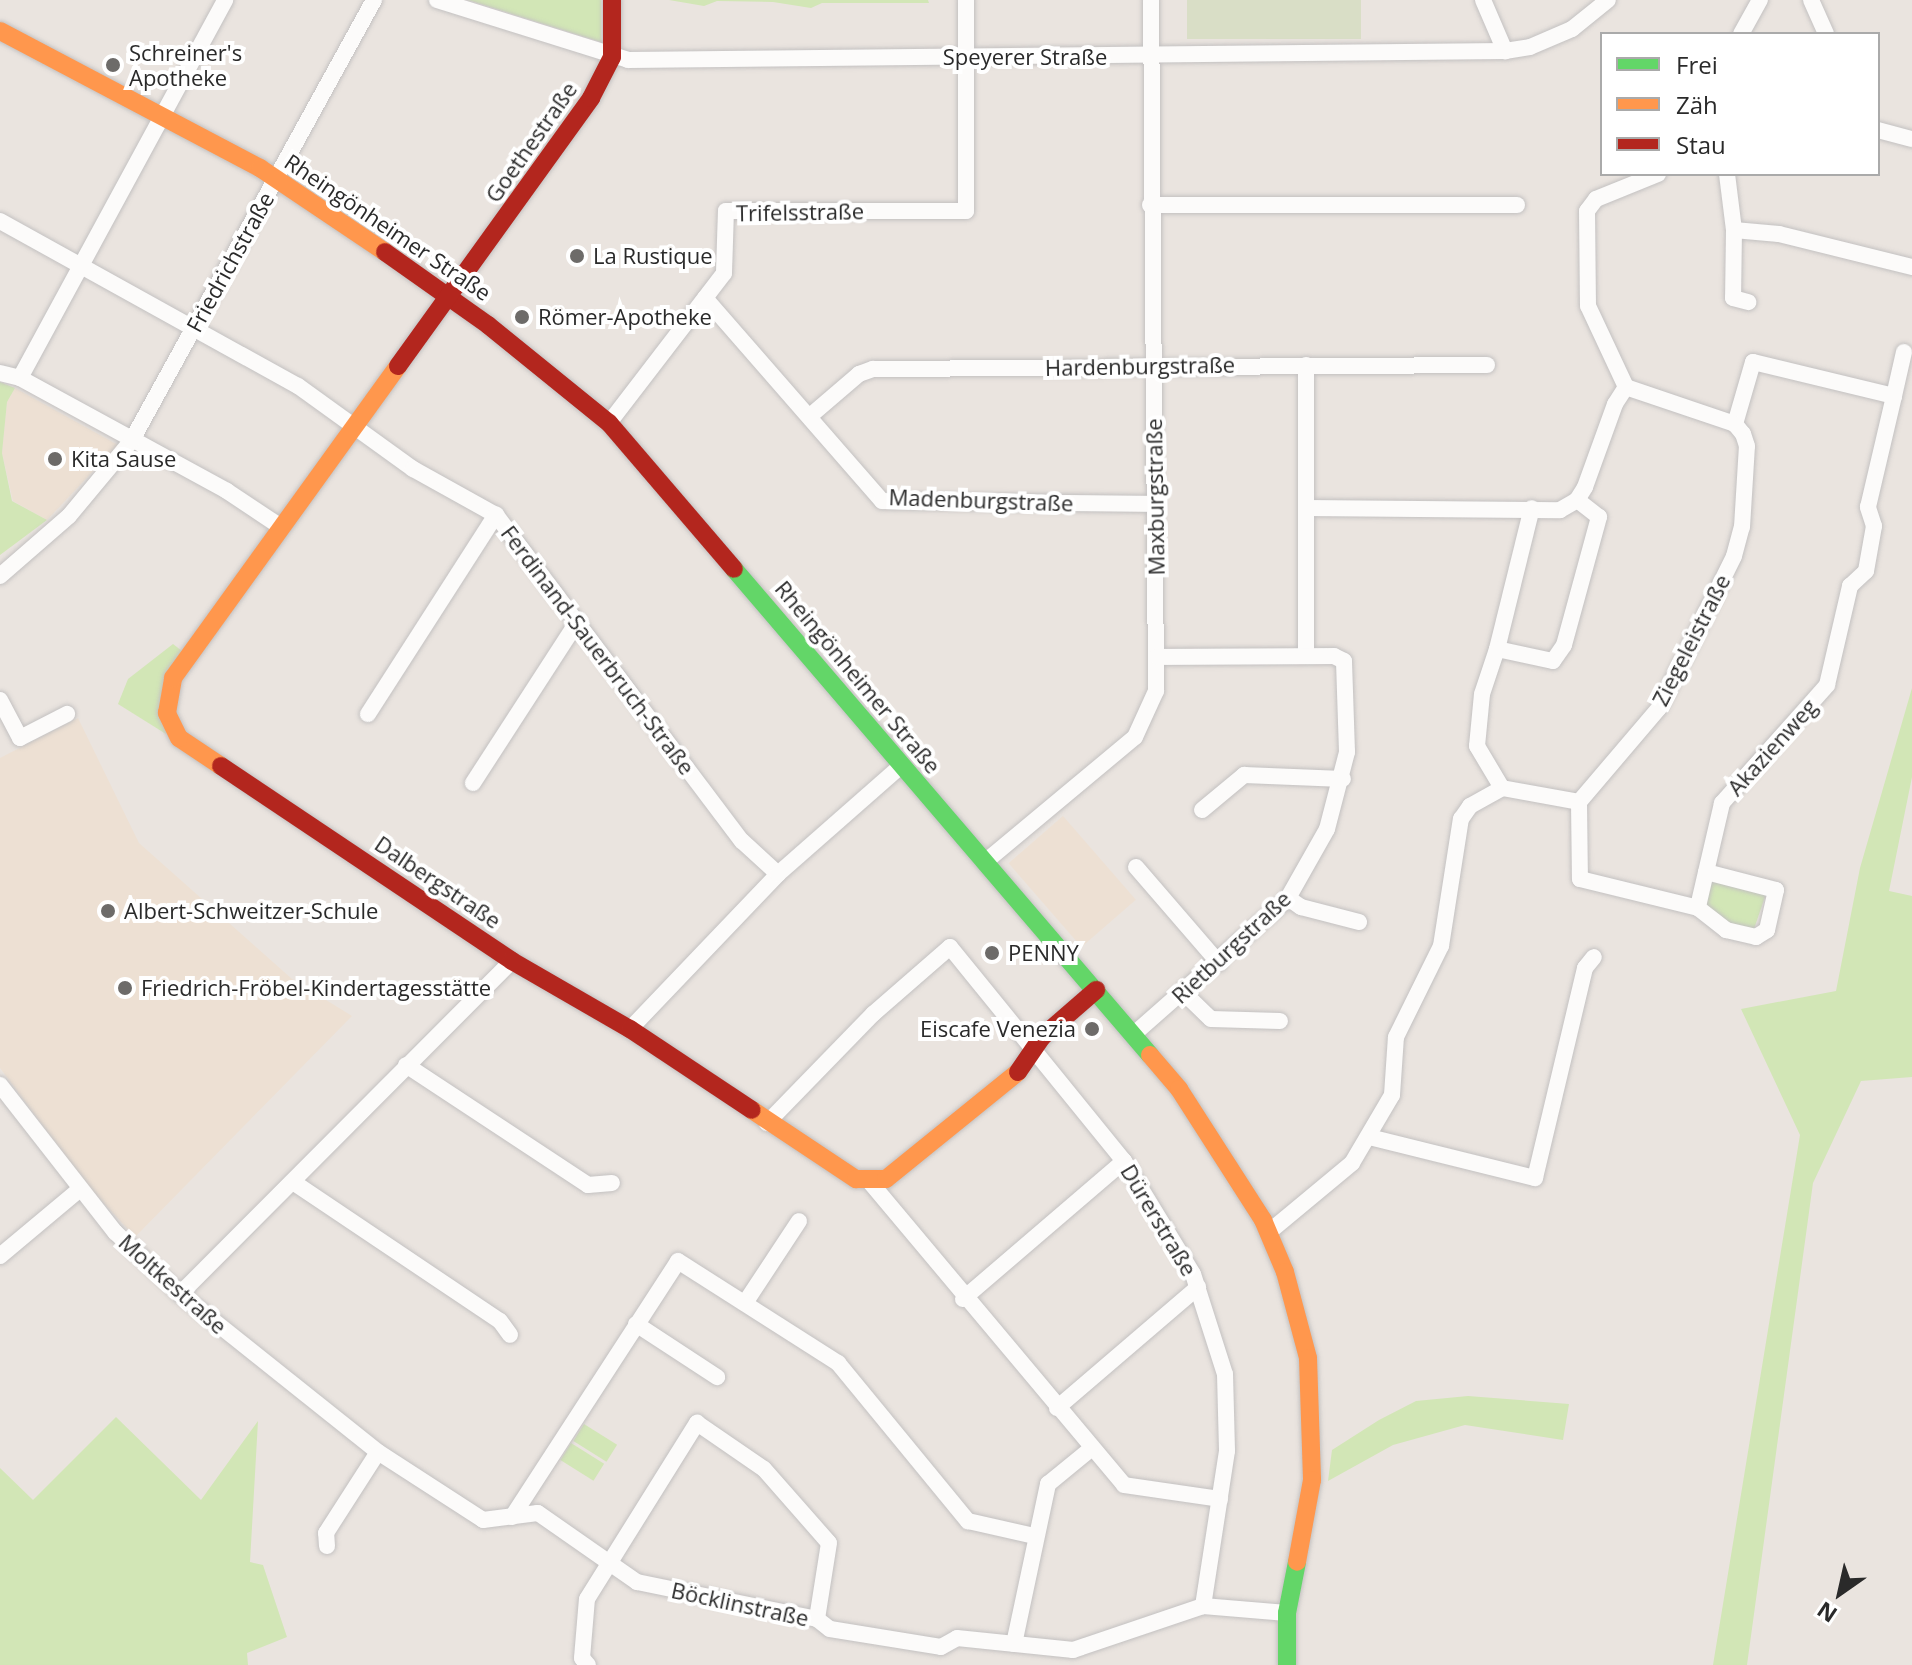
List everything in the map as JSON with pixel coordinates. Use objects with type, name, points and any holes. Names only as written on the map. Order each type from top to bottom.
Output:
[{"type":"street","points":[[20,378],[225,0]]},
{"type":"street","name":"Friedrichstraße","points":[[0,576],[69,516],[132,440],[374,0]]},
{"type":"street","name":"Speyerer Straße","points":[[437,0],[612,57],[1151,57],[1505,51],[1572,29],[1608,0]]},
{"type":"street","name":"Goethestraße","points":[[448,295],[591,98],[612,57],[612,0]]},
{"type":"street","points":[[966,0],[966,56]]},
{"type":"street","name":"Maxburgstraße","points":[[985,862],[1135,737],[1156,691],[1150,205],[1151,0]]},
{"type":"street","points":[[1483,0],[1505,51]]},
{"type":"street","points":[[1742,32],[1760,0]]},
{"type":"street","points":[[1811,0],[1825,32]]},
{"type":"street","name":"Rheingönheimer Straße","points":[[0,31],[275,180],[448,295],[609,423],[1134,1034],[1206,1126],[1269,1232],[1299,1317],[1313,1429],[1312,1480],[1287,1613],[1287,1665]]},
{"type":"street","name":"Trifelsstraße","points":[[609,423],[724,273],[726,211],[966,211],[966,56]]},
{"type":"street","points":[[1880,131],[1912,139]]},
{"type":"street","points":[[1653,176],[1596,199],[1587,211],[1588,306],[1626,387],[1735,424],[1753,362],[1894,396]]},
{"type":"street","points":[[1727,176],[1734,230],[1733,298],[1748,302]]},
{"type":"street","points":[[1150,205],[1517,205]]},
{"type":"street","name":"Ferdinand-Sauerbruch-Straße","points":[[0,221],[298,386],[413,469],[496,515],[742,841],[778,874]]},
{"type":"street","points":[[1734,230],[1779,234],[1912,267]]},
{"type":"street","name":"Dalbergstraße","points":[[448,295],[173,678],[167,713],[179,738],[512,961],[630,1029],[839,1171],[870,1182]]},
{"type":"street","name":"Madenburgstraße","points":[[705,298],[882,501],[1155,504]]},
{"type":"street","name":"Akazienweg","points":[[1698,908],[1722,803],[1827,685],[1850,586],[1866,571],[1874,526],[1868,507],[1904,352]]},
{"type":"street","points":[[1306,365],[1306,656]]},
{"type":"street","name":"Hardenburgstraße","points":[[810,416],[859,374],[873,369],[1487,365]]},
{"type":"street","points":[[0,373],[20,378],[281,527]]},
{"type":"street","points":[[1306,508],[1560,510],[1577,500],[1626,387]]},
{"type":"street","name":"Ziegeleistraße","points":[[1579,802],[1659,708],[1734,556],[1742,527],[1747,446],[1735,424]]},
{"type":"street","points":[[1497,649],[1553,661],[1564,645],[1599,517],[1577,500]]},
{"type":"street","points":[[1502,788],[1477,746],[1482,694],[1497,649],[1532,508]]},
{"type":"street","points":[[368,714],[496,515]]},
{"type":"street","points":[[473,783],[577,622]]},
{"type":"street","name":"Rietburgstraße","points":[[1134,1034],[1219,963],[1288,898],[1327,829],[1343,779],[1349,726],[1346,667],[1334,656],[1157,657]]},
{"type":"street","points":[[0,700],[20,738],[67,714]]},
{"type":"street","points":[[630,1029],[778,874],[902,765]]},
{"type":"street","points":[[1202,810],[1244,775],[1343,779]]},
{"type":"street","points":[[1269,1232],[1352,1163],[1392,1095],[1396,1037],[1441,946],[1461,819],[1470,806],[1502,788],[1579,802],[1580,879],[1698,908],[1726,930],[1756,937],[1767,930],[1776,890],[1706,872]]},
{"type":"street","points":[[1136,867],[1219,963]]},
{"type":"street","points":[[1288,898],[1301,907],[1359,922]]},
{"type":"street","name":"Dürerstraße","points":[[767,1123],[873,1014],[950,947],[1124,1161],[1186,1257],[1198,1287],[1225,1374],[1227,1451],[1203,1606]]},
{"type":"street","points":[[1369,1137],[1535,1178],[1585,968],[1594,957]]},
{"type":"street","points":[[180,1294],[512,961]]},
{"type":"street","points":[[1096,990],[1042,1037],[1029,1063],[967,1117],[886,1179],[870,1182],[963,1299],[1124,1485],[1220,1499]]},
{"type":"street","points":[[1184,993],[1211,1019],[1280,1021]]},
{"type":"street","points":[[406,1065],[588,1185],[612,1183]]},
{"type":"street","name":"Moltkestraße","points":[[0,1085],[79,1190],[180,1294],[378,1452]]},
{"type":"street","points":[[963,1299],[1124,1161]]},
{"type":"street","points":[[293,1182],[500,1321],[510,1335]]},
{"type":"street","points":[[0,1256],[79,1190]]},
{"type":"street","points":[[745,1303],[799,1221]]},
{"type":"street","points":[[512,1517],[678,1261],[838,1363],[968,1521],[1034,1536]]},
{"type":"street","points":[[1057,1408],[1198,1287]]},
{"type":"street","points":[[636,1324],[717,1377]]},
{"type":"street","points":[[588,1665],[582,1658],[587,1599],[697,1423],[764,1469],[829,1543],[817,1619]]},
{"type":"street","points":[[1014,1644],[1034,1536],[1048,1484],[1092,1448]]},
{"type":"street","points":[[327,1546],[326,1533],[378,1452]]},
{"type":"street","name":"Böcklinstraße","points":[[378,1452],[483,1520],[538,1513],[637,1582],[817,1619],[830,1629],[941,1647],[957,1638],[1073,1650],[1203,1606],[1287,1613]]},
{"type":"shaded area","name":"Kita Sause","points":[[15,388],[118,445],[47,520],[13,501],[2,453],[7,402]]},
{"type":"shaded area","name":"Albert-Schweitzer-Schule","points":[[78,718],[139,843],[292,979],[352,1016],[135,1237],[87,1185],[0,1068],[0,758]]},
{"type":"shaded area","points":[[1063,816],[1136,900],[1081,947],[1009,863]]},
{"type":"green space","points":[[468,0],[601,0],[601,42]]},
{"type":"green space","points":[[669,0],[928,0],[929,3],[822,3],[811,8],[773,2],[717,1],[704,6]]},
{"type":"green space","points":[[1187,0],[1361,0],[1361,39],[1187,39]]},
{"type":"green space","points":[[0,382],[15,388],[7,402],[2,453],[12,501],[47,520],[0,555]]},
{"type":"green space","points":[[173,644],[182,651],[166,734],[118,704],[128,679]]},
{"type":"green space","points":[[1912,688],[1912,777],[1889,891],[1912,896],[1912,1077],[1861,1081],[1813,1183],[1747,1665],[1713,1665],[1800,1135],[1741,1009],[1836,991],[1860,868]]},
{"type":"green space","points":[[1708,876],[1766,894],[1754,929],[1720,921],[1699,906]]},
{"type":"green space","points":[[1468,1396],[1569,1404],[1563,1440],[1465,1425],[1393,1445],[1328,1481],[1332,1450],[1379,1420],[1416,1401]]},
{"type":"green space","points":[[116,1417],[201,1500],[258,1421],[250,1562],[263,1565],[287,1637],[247,1653],[248,1665],[0,1665],[0,1468],[33,1500]]},
{"type":"green space","points":[[584,1424],[617,1445],[606,1462],[573,1441]]},
{"type":"green space","points":[[571,1443],[604,1464],[593,1481],[560,1460]]},
{"type":"traffic: fast","points":[[734,569],[1150,1055]]},
{"type":"traffic: fast","points":[[1287,1665],[1287,1613],[1297,1562]]},
{"type":"traffic: slow","points":[[0,31],[260,168],[385,252]]},
{"type":"traffic: slow","points":[[221,766],[179,738],[167,713],[173,678],[398,366]]},
{"type":"traffic: slow","points":[[1150,1055],[1179,1089],[1263,1220],[1285,1272],[1308,1358],[1312,1480],[1297,1562]]},
{"type":"traffic: slow","points":[[752,1110],[856,1179],[886,1179],[1018,1072]]},
{"type":"traffic: jam","points":[[398,366],[591,98],[612,57],[612,0]]},
{"type":"traffic: jam","points":[[385,252],[488,325],[609,423],[734,569]]},
{"type":"traffic: jam","points":[[221,766],[512,961],[630,1029],[752,1110]]},
{"type":"traffic: jam","points":[[1018,1072],[1042,1037],[1096,990]]},
{"type":"place","name":"Schreiner's Apotheke","points":[[113,65]]},
{"type":"place","name":"La Rustique","points":[[577,256]]},
{"type":"place","name":"Römer-Apotheke","points":[[522,317]]},
{"type":"place","name":"Kita Sause","points":[[55,459]]},
{"type":"place","name":"Albert-Schweitzer-Schule","points":[[108,911]]},
{"type":"place","name":"PENNY","points":[[992,953]]},
{"type":"place","name":"Friedrich-Fröbel-Kindertagesstätte","points":[[125,988]]},
{"type":"place","name":"Eiscafe Venezia","points":[[1092,1029]]}]
